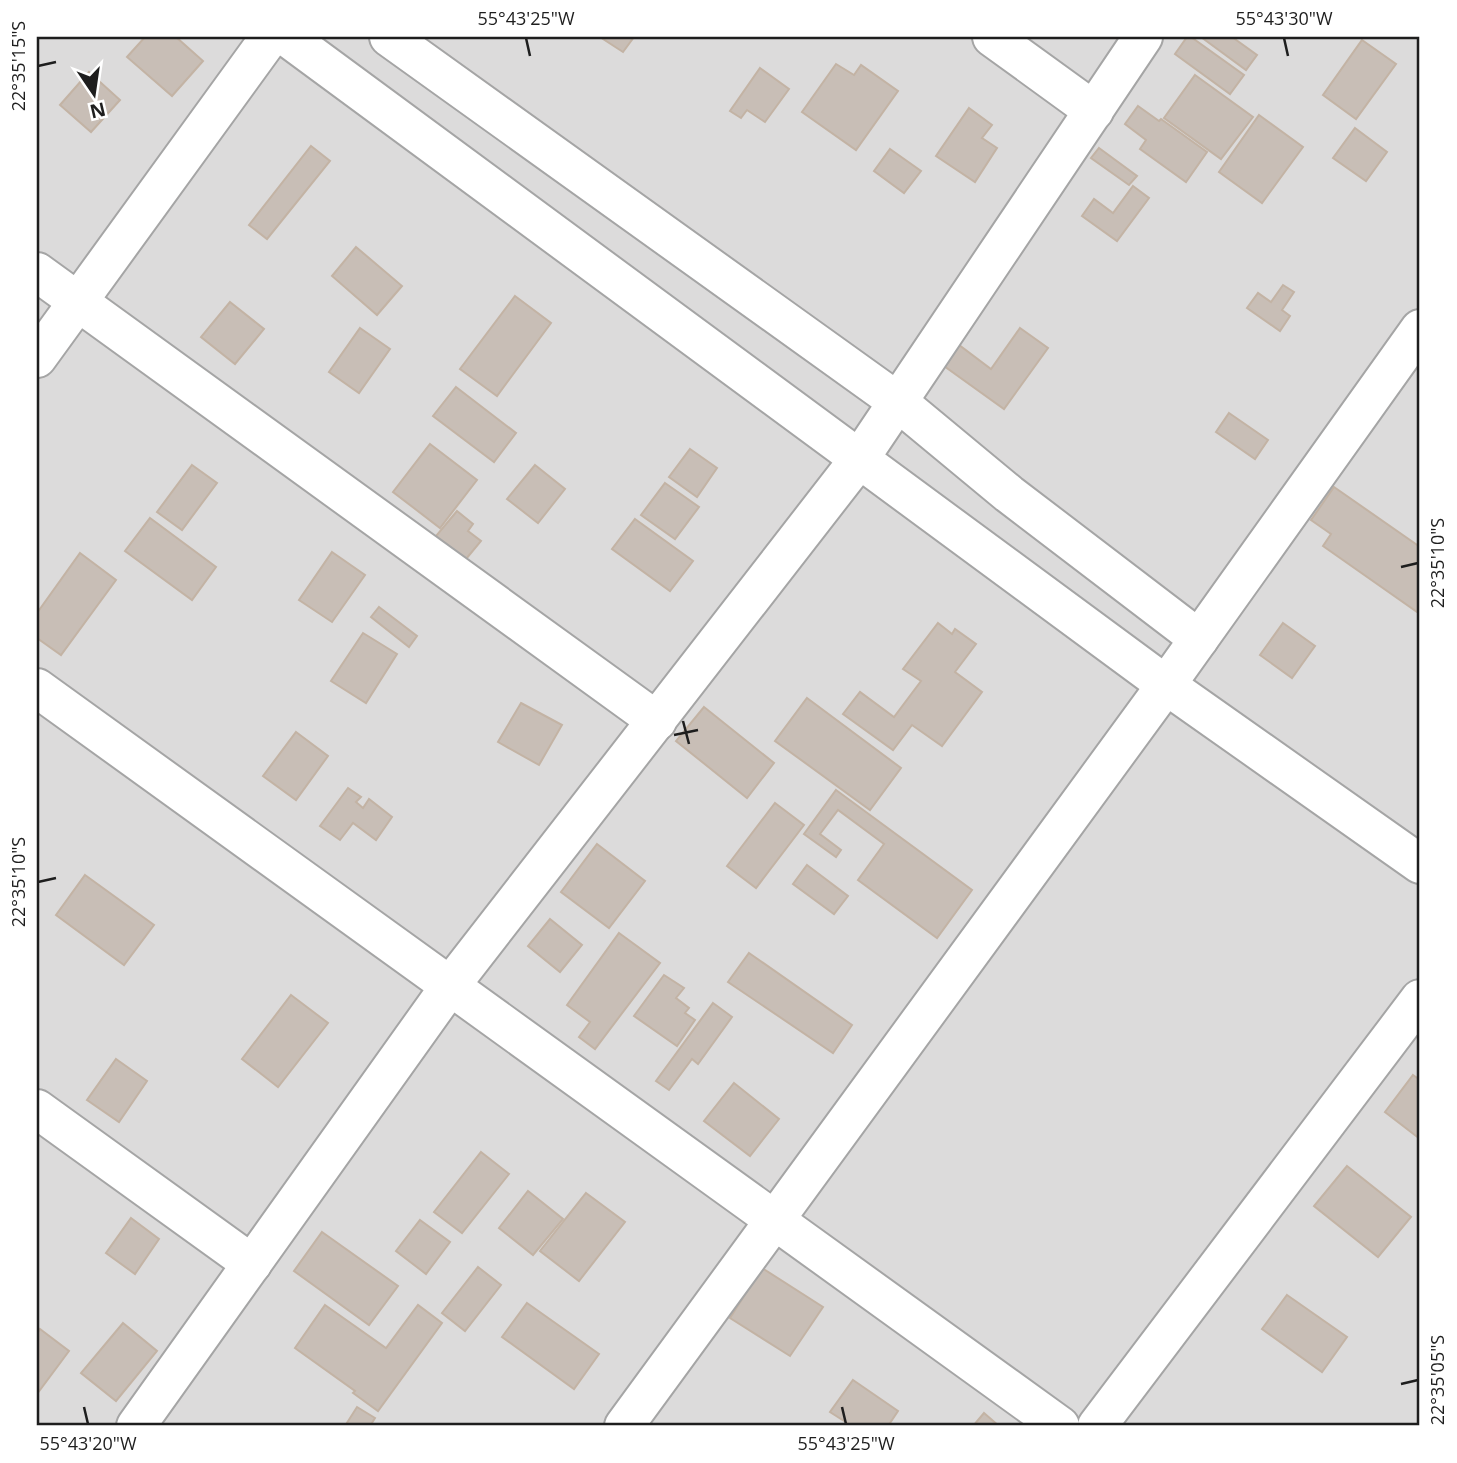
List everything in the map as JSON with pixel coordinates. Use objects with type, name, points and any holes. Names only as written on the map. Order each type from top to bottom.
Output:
[{"type":"street","points":[[37,358],[270,37]]},
{"type":"street","points":[[287,37],[1166,685],[1420,863]]},
{"type":"street","points":[[389,37],[898,402],[1009,494],[1199,639]]},
{"type":"street","points":[[992,37],[1094,111]]},
{"type":"street","points":[[136,1426],[450,986],[860,458],[1143,37]]},
{"type":"street","points":[[37,272],[657,721]]},
{"type":"street","points":[[624,1426],[1166,685],[1420,329]]},
{"type":"street","points":[[37,688],[1060,1426]]},
{"type":"street","points":[[1097,1426],[1420,999]]},
{"type":"street","points":[[37,1109],[253,1264]]},
{"type":"shaded area","points":[[37,37],[1420,37],[1420,1426],[37,1426]]},
{"type":"building","points":[[145,37],[176,37],[203,61],[172,96],[127,57]]},
{"type":"building","points":[[600,37],[634,37],[623,52]]},
{"type":"building","points":[[1187,37],[1191,37],[1244,75],[1230,94],[1175,54]]},
{"type":"building","points":[[1201,37],[1232,37],[1257,55],[1246,70]]},
{"type":"building","points":[[1362,40],[1396,64],[1356,119],[1323,95]]},
{"type":"building","points":[[836,64],[854,75],[861,65],[898,91],[856,150],[802,112]]},
{"type":"building","points":[[760,68],[789,89],[765,122],[747,110],[741,118],[730,111]]},
{"type":"building","points":[[89,72],[120,100],[91,132],[60,105]]},
{"type":"building","points":[[1195,75],[1253,117],[1221,159],[1164,118]]},
{"type":"building","points":[[1138,106],[1207,152],[1186,182],[1140,149],[1146,140],[1125,124]]},
{"type":"building","points":[[969,108],[992,125],[982,138],[997,148],[975,182],[936,156]]},
{"type":"building","points":[[1259,115],[1303,147],[1262,203],[1219,172]]},
{"type":"building","points":[[1355,128],[1387,152],[1366,181],[1333,158]]},
{"type":"building","points":[[311,146],[330,161],[267,239],[249,225]]},
{"type":"building","points":[[1099,148],[1137,176],[1129,185],[1091,158]]},
{"type":"building","points":[[890,149],[921,171],[904,193],[874,171]]},
{"type":"building","points":[[1133,186],[1149,198],[1117,241],[1082,216],[1094,199],[1113,213]]},
{"type":"building","points":[[356,247],[402,286],[377,315],[332,276]]},
{"type":"building","points":[[1283,285],[1294,292],[1282,310],[1290,316],[1280,331],[1247,308],[1258,293],[1271,302]]},
{"type":"building","points":[[515,296],[551,323],[497,396],[460,369]]},
{"type":"building","points":[[230,302],[264,329],[235,364],[201,337]]},
{"type":"building","points":[[360,328],[390,349],[359,393],[329,372]]},
{"type":"building","points":[[1020,328],[1048,348],[1004,409],[944,366],[959,345],[991,369]]},
{"type":"building","points":[[456,387],[516,433],[494,462],[433,416]]},
{"type":"building","points":[[1229,413],[1268,440],[1255,459],[1216,432]]},
{"type":"building","points":[[430,444],[477,480],[440,528],[393,492]]},
{"type":"building","points":[[690,449],[717,468],[697,497],[669,477]]},
{"type":"building","points":[[192,465],[217,483],[182,530],[157,512]]},
{"type":"building","points":[[535,465],[565,489],[538,523],[507,499]]},
{"type":"building","points":[[665,483],[699,507],[675,539],[641,515]]},
{"type":"building","points":[[1334,487],[1420,547],[1420,614],[1323,546],[1331,534],[1311,520]]},
{"type":"building","points":[[457,511],[473,524],[468,531],[481,541],[466,559],[436,536]]},
{"type":"building","points":[[150,518],[216,567],[192,600],[125,551]]},
{"type":"building","points":[[635,519],[693,561],[670,591],[612,549]]},
{"type":"building","points":[[332,552],[365,575],[332,622],[299,600]]},
{"type":"building","points":[[80,553],[116,580],[61,655],[37,638],[37,613]]},
{"type":"building","points":[[379,607],[417,636],[409,647],[371,617]]},
{"type":"building","points":[[938,623],[952,634],[955,629],[976,644],[955,672],[982,692],[942,746],[912,725],[893,750],[843,714],[860,692],[894,717],[921,681],[903,669]]},
{"type":"building","points":[[1283,623],[1315,646],[1292,678],[1260,655]]},
{"type":"building","points":[[363,633],[397,654],[366,703],[331,681]]},
{"type":"building","points":[[807,698],[901,768],[870,810],[775,741]]},
{"type":"building","points":[[521,703],[562,725],[539,765],[498,742]]},
{"type":"building","points":[[704,707],[774,763],[747,798],[676,741]]},
{"type":"building","points":[[296,732],[328,756],[296,800],[263,776]]},
{"type":"building","points":[[348,788],[361,797],[356,802],[363,808],[369,799],[392,817],[376,840],[353,823],[340,840],[320,826]]},
{"type":"building","points":[[836,790],[972,890],[937,938],[858,880],[884,844],[838,810],[820,834],[841,850],[836,857],[804,834]]},
{"type":"building","points":[[775,803],[804,825],[756,888],[727,866]]},
{"type":"building","points":[[597,844],[645,881],[609,928],[561,892]]},
{"type":"building","points":[[807,865],[848,896],[834,914],[793,884]]},
{"type":"building","points":[[85,875],[154,925],[124,965],[56,915]]},
{"type":"building","points":[[550,919],[582,945],[560,972],[528,946]]},
{"type":"building","points":[[619,933],[660,963],[595,1049],[579,1037],[590,1022],[567,1005]]},
{"type":"building","points":[[749,953],[852,1025],[833,1053],[728,982]]},
{"type":"building","points":[[664,975],[684,988],[676,998],[689,1008],[685,1013],[695,1020],[677,1046],[634,1016]]},
{"type":"building","points":[[291,995],[328,1023],[278,1087],[242,1059]]},
{"type":"building","points":[[713,1003],[732,1017],[698,1064],[692,1059],[669,1090],[656,1081]]},
{"type":"building","points":[[116,1059],[147,1081],[119,1122],[87,1100]]},
{"type":"building","points":[[1413,1075],[1420,1080],[1420,1139],[1385,1112]]},
{"type":"building","points":[[734,1083],[779,1119],[750,1156],[704,1121]]},
{"type":"building","points":[[481,1152],[509,1174],[462,1233],[434,1212]]},
{"type":"building","points":[[1347,1166],[1411,1217],[1378,1257],[1314,1206]]},
{"type":"building","points":[[528,1191],[563,1219],[533,1255],[499,1228]]},
{"type":"building","points":[[586,1193],[625,1222],[579,1281],[540,1251]]},
{"type":"building","points":[[131,1218],[159,1239],[135,1274],[106,1253]]},
{"type":"building","points":[[420,1220],[450,1242],[426,1274],[396,1251]]},
{"type":"building","points":[[322,1232],[398,1286],[369,1325],[294,1271]]},
{"type":"building","points":[[478,1267],[501,1285],[465,1331],[442,1313]]},
{"type":"building","points":[[762,1268],[823,1307],[790,1356],[730,1318]]},
{"type":"building","points":[[1287,1295],[1347,1337],[1322,1372],[1262,1329]]},
{"type":"building","points":[[527,1303],[599,1354],[574,1389],[502,1337]]},
{"type":"building","points":[[325,1305],[386,1348],[418,1305],[442,1323],[378,1411],[295,1348]]},
{"type":"building","points":[[123,1323],[157,1351],[116,1401],[81,1373]]},
{"type":"building","points":[[40,1329],[69,1351],[37,1394],[37,1334]]},
{"type":"building","points":[[853,1380],[898,1411],[888,1426],[852,1426],[830,1412]]},
{"type":"building","points":[[357,1407],[375,1418],[370,1426],[345,1426]]},
{"type":"building","points":[[984,1413],[999,1426],[973,1426]]}]
